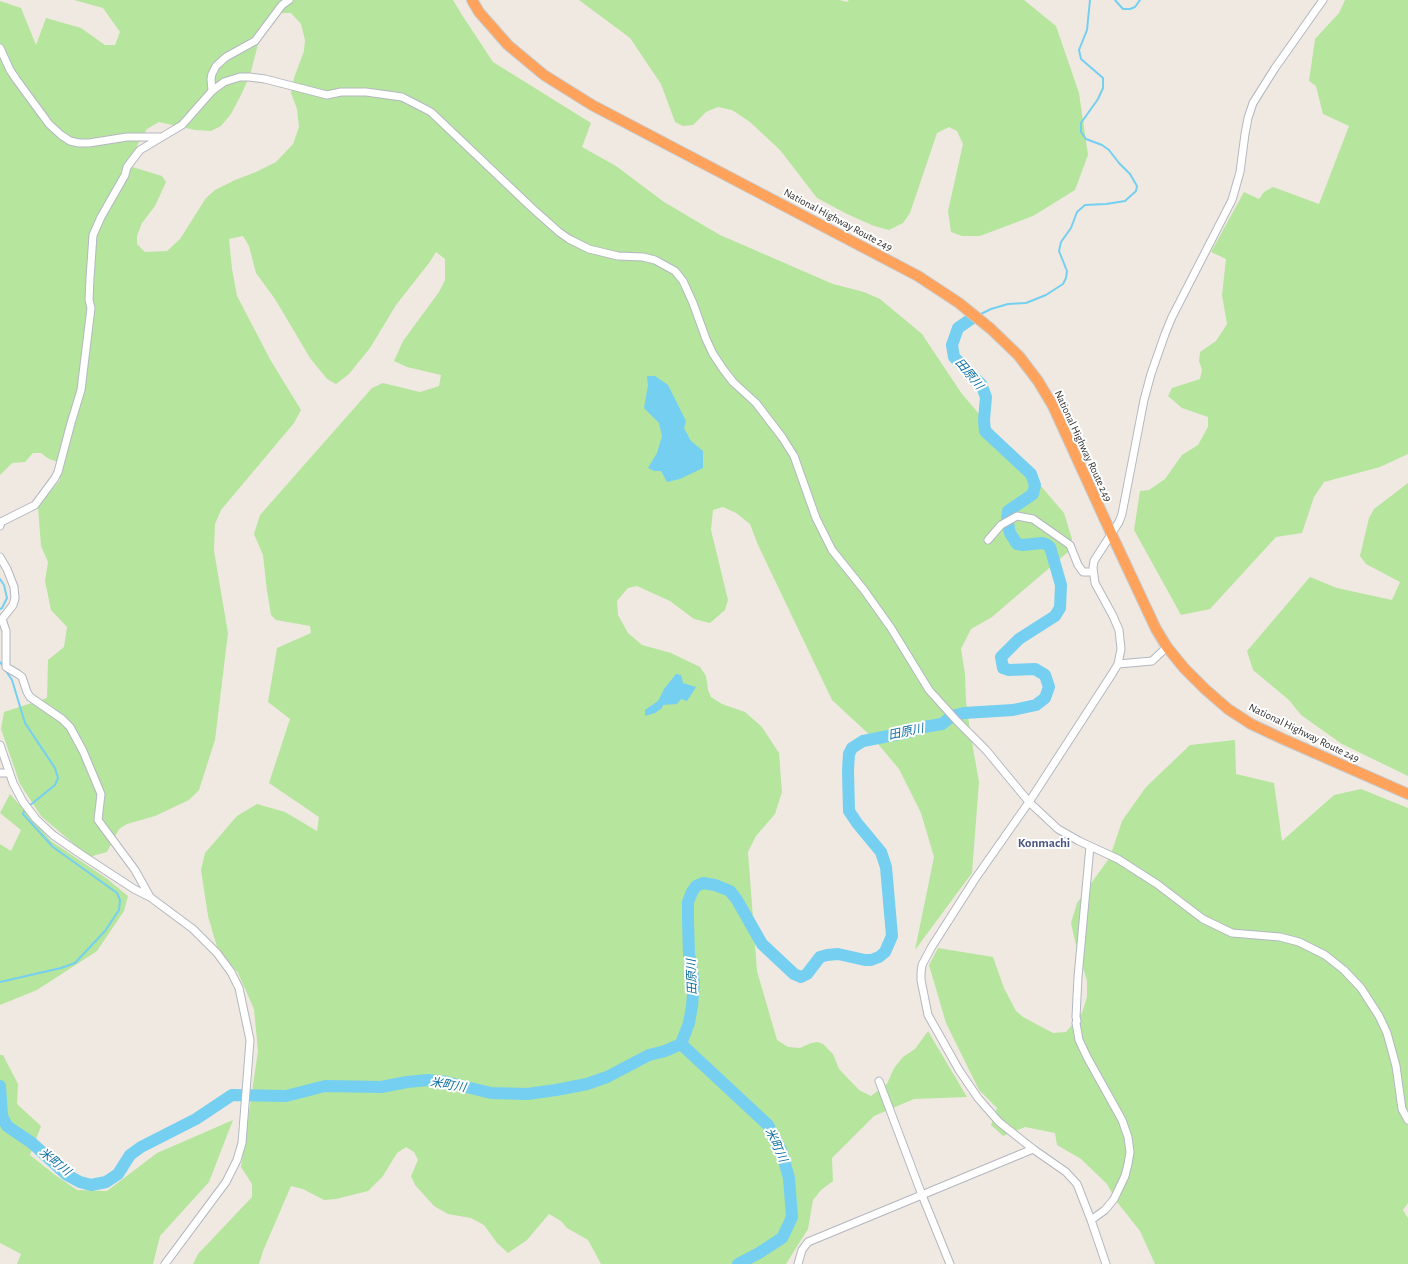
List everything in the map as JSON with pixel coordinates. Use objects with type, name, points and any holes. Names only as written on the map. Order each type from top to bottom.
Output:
[{"type":"highway","name":"National Highway Route 249","points":[[472,0],[479,12],[508,44],[544,75],[592,105],[918,276],[959,303],[991,329],[1018,356],[1038,381],[1054,406],[1156,629],[1167,647],[1184,668],[1228,709],[1251,724],[1408,794]]},
{"type":"street","points":[[212,91],[210,80],[216,66],[226,57],[255,41],[282,5],[289,0]]},
{"type":"street","points":[[1106,1264],[1091,1220],[1076,1184],[1066,1172],[1033,1149],[999,1122],[978,1098],[959,1070],[928,1015],[921,980],[922,965],[962,898],[1030,802],[1118,664],[1120,649],[1119,630],[1095,583],[1093,572],[1094,561],[1111,533],[1120,522],[1144,400],[1158,351],[1172,317],[1232,200],[1240,172],[1248,118],[1253,104],[1275,68],[1322,0]]},
{"type":"street","points":[[0,48],[10,70],[49,124],[70,141],[89,143],[127,137],[160,137]]},
{"type":"street","points":[[0,526],[1,522],[35,505],[58,472],[81,390],[91,308],[89,300],[93,235],[128,166],[140,150],[182,125],[212,91],[224,82],[240,77],[250,77],[327,95],[341,92],[366,92],[402,98],[431,112],[532,208],[569,239],[589,249],[618,256],[643,257],[655,260],[675,271],[683,281],[706,339],[723,369],[733,382],[756,403],[782,437],[794,456],[816,518],[832,550],[864,590],[891,628],[929,690],[986,750],[1030,802],[1058,829],[1118,859],[1157,884],[1203,919],[1232,933],[1280,937],[1299,942],[1325,955],[1344,970],[1361,988],[1379,1016],[1387,1034],[1396,1066],[1402,1109],[1408,1120]]},
{"type":"street","points":[[988,540],[1001,524],[1017,516],[1033,518],[1070,545],[1078,565],[1083,572],[1093,572]]},
{"type":"street","points":[[0,557],[11,581],[15,598],[14,605],[1,620],[6,631],[6,667],[22,677],[30,697],[70,727],[83,751],[101,794],[98,820],[131,864],[150,897]]},
{"type":"street","points":[[1118,664],[1152,662],[1167,647]]},
{"type":"street","points":[[0,745],[13,783],[23,802],[36,819],[53,835],[134,889],[150,897],[194,929],[217,953],[239,988],[247,1020],[250,1040],[242,1143],[226,1182],[165,1264]]},
{"type":"street","points":[[0,773],[9,773]]},
{"type":"street","points":[[1090,846],[1078,976],[1076,1024],[1079,1040],[1122,1120],[1128,1137],[1130,1152],[1125,1176],[1114,1199],[1105,1210],[1091,1220]]},
{"type":"street","points":[[879,1081],[950,1264]]},
{"type":"street","points":[[798,1264],[802,1250],[808,1242],[1033,1149]]},
{"type":"green space","points":[[74,0],[453,0],[493,62],[591,123],[582,147],[616,166],[664,202],[720,235],[833,284],[864,292],[880,299],[922,334],[962,394],[1064,513],[1072,539],[1068,552],[992,617],[971,629],[961,649],[965,674],[966,701],[970,731],[979,782],[972,873],[915,950],[934,857],[921,813],[899,769],[873,738],[832,700],[758,545],[750,524],[736,513],[723,507],[713,510],[711,530],[728,600],[725,610],[710,623],[694,619],[670,601],[637,586],[628,588],[617,601],[618,615],[628,633],[642,645],[671,653],[700,667],[706,676],[708,690],[711,697],[722,704],[745,712],[762,727],[779,753],[782,792],[775,814],[756,836],[748,852],[757,971],[777,1040],[788,1047],[800,1048],[811,1043],[818,1042],[823,1044],[833,1054],[839,1069],[859,1090],[871,1096],[887,1084],[894,1068],[903,1057],[915,1049],[928,1031],[967,1097],[914,1099],[874,1116],[832,1158],[833,1181],[821,1190],[813,1200],[808,1229],[786,1264],[601,1264],[588,1240],[567,1228],[561,1221],[549,1214],[527,1240],[508,1253],[497,1243],[484,1225],[471,1218],[448,1214],[434,1206],[415,1185],[411,1176],[418,1160],[414,1152],[406,1147],[397,1153],[383,1176],[368,1191],[336,1199],[324,1200],[303,1189],[291,1186],[263,1251],[259,1264],[193,1264],[198,1254],[252,1197],[252,1184],[241,1167],[258,1051],[254,1009],[238,973],[217,947],[208,916],[201,870],[205,853],[237,816],[257,804],[285,812],[317,831],[319,817],[269,783],[290,719],[268,702],[277,648],[311,633],[310,626],[276,620],[271,615],[263,555],[254,534],[260,515],[372,388],[383,383],[420,392],[439,386],[441,375],[407,367],[394,361],[403,341],[439,292],[445,280],[445,259],[436,252],[396,305],[370,348],[349,374],[336,384],[327,379],[310,358],[275,299],[256,273],[249,246],[243,236],[229,239],[237,296],[271,361],[301,410],[294,423],[221,510],[215,524],[214,551],[228,633],[215,740],[199,790],[189,800],[155,816],[127,824],[119,829],[107,852],[89,857],[41,816],[20,784],[1,729],[4,712],[47,698],[48,660],[64,647],[67,627],[51,610],[45,581],[48,562],[41,546],[38,507],[60,480],[61,463],[49,459],[41,453],[33,453],[25,462],[12,463],[0,475],[0,1],[21,8],[36,45],[46,18],[81,28],[105,45],[115,45],[120,32],[103,8]],"holes":[[[273,13],[291,13],[301,24],[305,40],[304,51],[294,78],[291,93],[297,109],[299,127],[293,144],[276,162],[215,190],[206,198],[180,239],[167,251],[145,252],[137,244],[137,236],[142,223],[155,206],[166,182],[162,176],[129,166],[138,144],[147,129],[159,122],[195,130],[211,131],[221,126],[231,114],[250,75],[262,29]]]},
{"type":"green space","points":[[579,0],[839,0],[847,2],[849,0],[1024,0],[1056,26],[1079,93],[1088,155],[1075,190],[1033,216],[980,236],[962,236],[951,232],[948,211],[963,144],[957,131],[949,127],[937,133],[910,213],[903,223],[889,230],[874,226],[817,198],[780,150],[750,122],[732,110],[718,107],[706,112],[693,125],[683,126],[675,122],[661,84],[630,38]]},
{"type":"green space","points":[[1345,0],[1408,0],[1408,454],[1380,467],[1324,482],[1314,497],[1302,533],[1276,537],[1210,609],[1181,615],[1134,530],[1140,491],[1149,490],[1165,479],[1182,455],[1198,445],[1208,427],[1208,417],[1182,408],[1168,396],[1172,388],[1200,379],[1202,370],[1199,361],[1200,352],[1216,341],[1227,324],[1222,295],[1226,259],[1211,252],[1244,192],[1259,199],[1264,192],[1273,187],[1319,204],[1349,126],[1323,114],[1316,86],[1309,81],[1315,39],[1339,13]]},
{"type":"green space","points":[[1408,483],[1408,776],[1342,744],[1301,715],[1289,700],[1253,670],[1247,651],[1310,577],[1337,588],[1392,600],[1400,582],[1366,564],[1360,556],[1369,518],[1374,509]]},
{"type":"green space","points":[[1235,740],[1236,774],[1274,783],[1282,841],[1334,795],[1361,789],[1408,808],[1408,1203],[1403,1210],[1408,1218],[1408,1264],[1155,1264],[1140,1231],[1117,1202],[1107,1184],[1081,1159],[1057,1145],[1055,1133],[1025,1127],[1003,1136],[991,1125],[997,1108],[979,1090],[946,1023],[929,965],[938,948],[993,957],[1004,988],[1016,1011],[1023,1017],[1053,1033],[1066,1032],[1082,1013],[1087,997],[1087,981],[1071,923],[1077,903],[1110,857],[1122,821],[1146,787],[1190,745]]},
{"type":"green space","points":[[10,794],[51,841],[106,878],[128,896],[124,911],[97,951],[37,990],[0,1005],[0,844],[11,851],[21,830],[0,813]]},
{"type":"green space","points":[[0,1055],[3,1055],[18,1084],[17,1104],[41,1126],[30,1155],[77,1190],[107,1191],[157,1153],[233,1120],[209,1182],[160,1236],[153,1264],[17,1264],[21,1254],[0,1243]]},
{"type":"water","points":[[647,376],[655,376],[668,385],[686,421],[684,428],[691,441],[703,451],[703,468],[680,479],[667,482],[661,471],[654,471],[648,468],[657,453],[662,436],[659,423],[644,408],[648,385]]},
{"type":"water","points":[[676,674],[681,675],[683,683],[696,687],[687,701],[681,699],[677,704],[663,705],[662,708],[655,713],[645,716],[645,710],[658,701],[664,689]]},
{"type":"waterway","name":"田原川","points":[[979,315],[991,309],[1008,304],[1026,303],[1046,295],[1063,284],[1067,271],[1059,251],[1061,242],[1071,228],[1077,212],[1085,205],[1125,201],[1136,191],[1137,186],[1130,174],[1109,150],[1102,145],[1086,139],[1081,132],[1081,123],[1098,99],[1103,88],[1103,78],[1081,59],[1079,50],[1087,30],[1090,0]]},
{"type":"waterway","name":"田原川","points":[[1115,0],[1123,9],[1135,7],[1140,0]]},
{"type":"waterway","name":"田原川","points":[[681,1044],[689,1023],[692,1006],[694,982],[689,954],[688,902],[696,886],[703,883],[715,885],[730,891],[737,900],[762,944],[794,974],[801,977],[807,974],[820,957],[827,955],[838,954],[865,960],[871,960],[879,957],[885,952],[892,936],[886,867],[881,852],[849,811],[848,770],[849,754],[852,748],[863,741],[942,724],[952,716],[964,713],[1013,710],[1036,705],[1045,698],[1049,687],[1045,675],[1035,669],[1009,670],[1003,668],[1001,657],[1019,639],[1055,616],[1060,608],[1061,585],[1050,547],[1042,543],[1023,545],[1017,544],[1010,533],[1007,519],[1008,511],[1033,494],[1035,485],[1031,474],[985,431],[984,420],[986,397],[981,384],[954,357],[952,345],[958,328],[971,319]]},
{"type":"waterway","points":[[0,579],[4,585],[7,598],[0,609]]},
{"type":"waterway","points":[[0,662],[12,680],[25,723],[55,768],[58,778],[55,785],[29,806]]},
{"type":"waterway","points":[[0,982],[61,968],[75,963],[105,931],[119,910],[120,900],[117,893],[53,847],[23,814],[24,811]]},
{"type":"waterway","name":"米町川","points":[[681,1044],[768,1125],[781,1150],[789,1178],[792,1217],[782,1238],[759,1253],[738,1264]]},
{"type":"waterway","name":"米町川","points":[[0,1086],[2,1116],[7,1126],[32,1143],[67,1175],[80,1182],[91,1185],[106,1182],[118,1174],[130,1155],[141,1147],[196,1119],[232,1095],[286,1096],[325,1086],[381,1087],[428,1080],[446,1082],[491,1093],[527,1094],[587,1084],[607,1077],[649,1055],[665,1051],[681,1044]]},
{"type":"district","name":"Konmachi","points":[[1044,843]]}]
